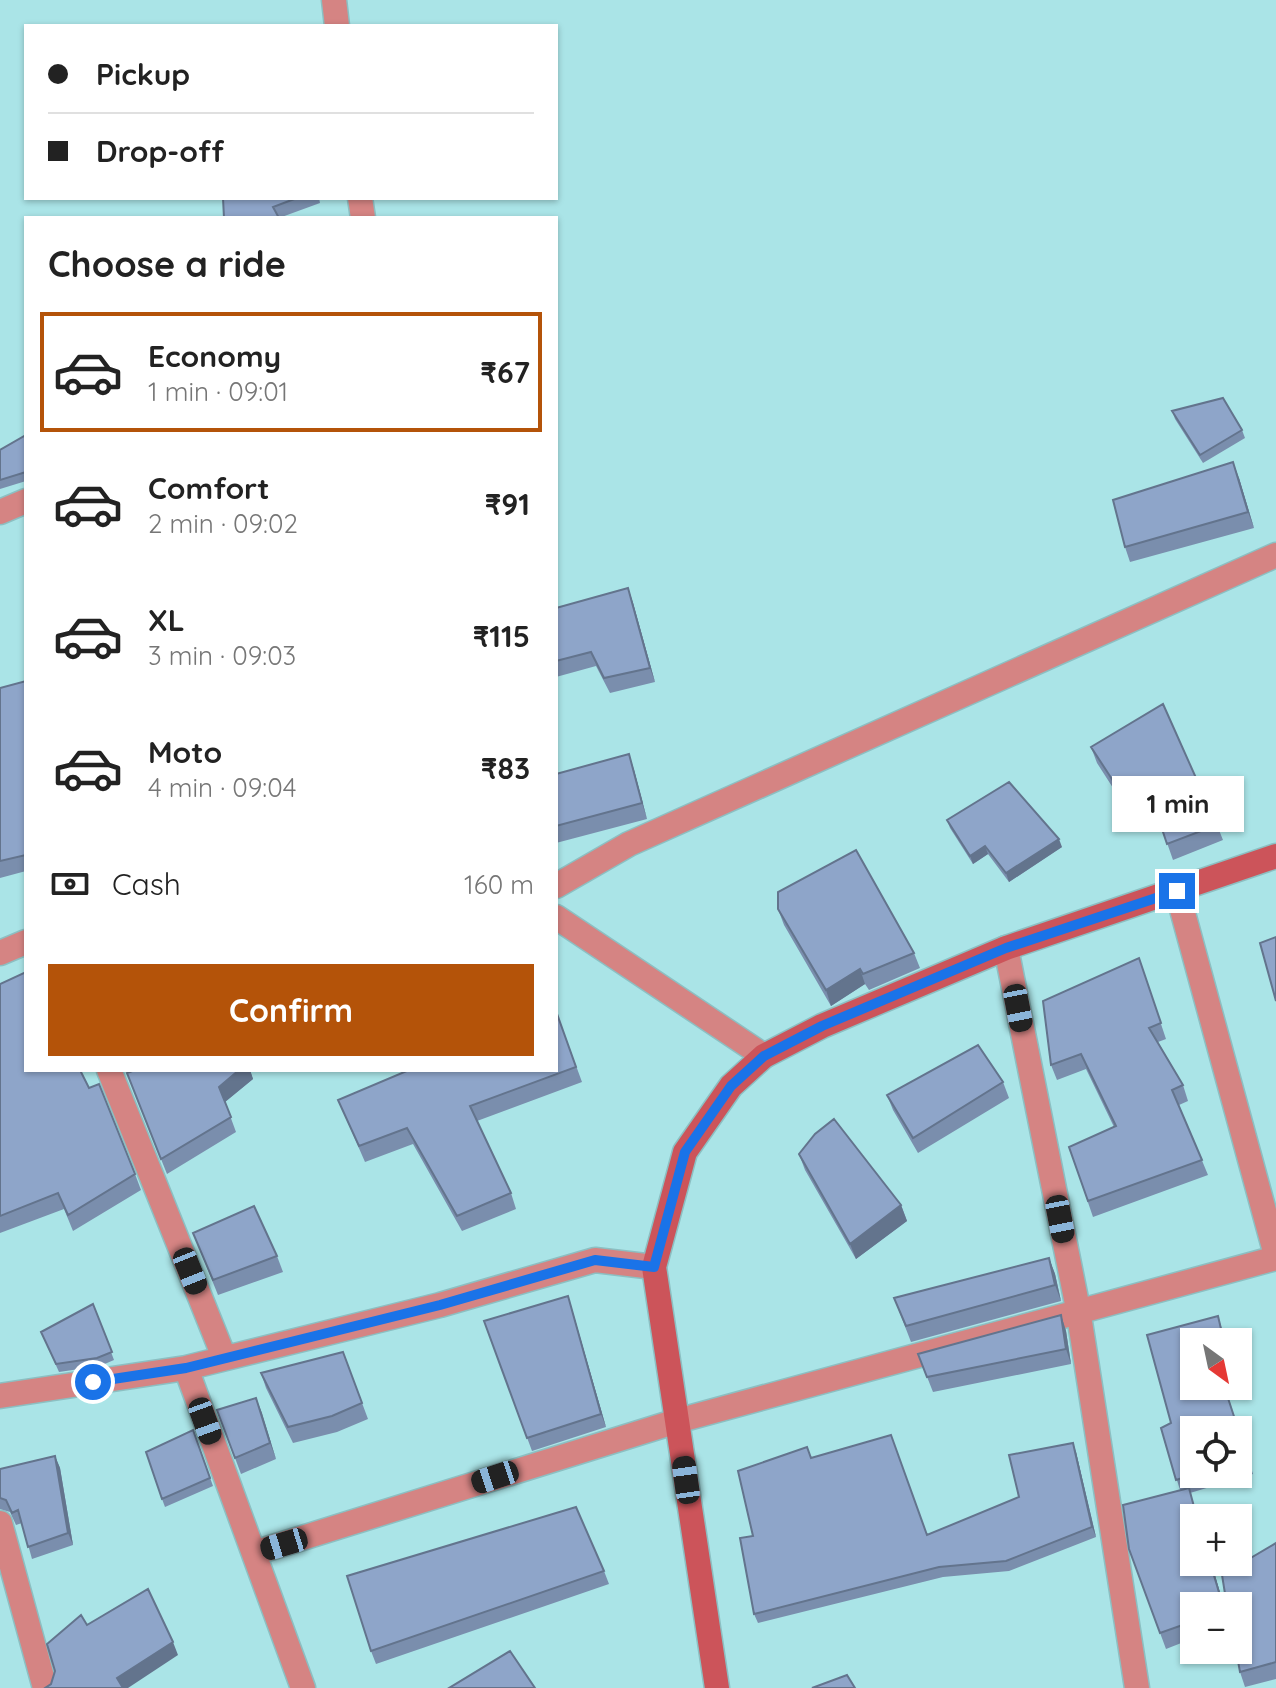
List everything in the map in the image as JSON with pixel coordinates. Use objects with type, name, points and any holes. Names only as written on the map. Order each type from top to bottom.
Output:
[{"type":"street","points":[[334,0],[337,24]]},
{"type":"street","points":[[0,512],[24,502]]},
{"type":"street","points":[[558,885],[629,844],[1276,555]]},
{"type":"street","points":[[717,1688],[654,1267],[685,1152],[731,1086],[764,1056],[822,1026],[1006,948],[1276,856]]},
{"type":"street","points":[[254,1553],[677,1421],[1276,1256],[1177,891]]},
{"type":"street","points":[[558,918],[764,1056]]},
{"type":"street","points":[[0,953],[24,943]]},
{"type":"street","points":[[1006,948],[1078,1309],[1137,1688]]},
{"type":"street","points":[[110,1072],[224,1357]]},
{"type":"street","points":[[0,1396],[186,1368],[440,1305],[595,1260],[654,1267]]},
{"type":"street","points":[[186,1368],[303,1688]]},
{"type":"street","points":[[0,1523],[45,1688]]},
{"type":"building","points":[[223,200],[292,200],[273,207],[278,216],[224,216]]},
{"type":"building","points":[[1223,398],[1242,430],[1200,455],[1172,411]]},
{"type":"building","points":[[24,436],[24,473],[0,480],[0,450]]},
{"type":"building","points":[[1233,462],[1248,512],[1125,547],[1113,500]]},
{"type":"building","points":[[628,588],[650,668],[604,678],[591,652],[558,660],[558,607]]},
{"type":"building","points":[[24,682],[24,855],[0,861],[0,688]]},
{"type":"building","points":[[1163,704],[1217,825],[1167,844],[1145,778],[1119,790],[1091,747]]},
{"type":"building","points":[[629,754],[642,803],[558,825],[558,773]]},
{"type":"building","points":[[1009,782],[1059,839],[1006,873],[985,846],[970,856],[947,820]]},
{"type":"building","points":[[856,850],[914,953],[863,974],[860,969],[826,990],[778,909],[778,892]]},
{"type":"building","points":[[1276,937],[1276,1001],[1260,943]]},
{"type":"building","points":[[1139,958],[1161,1023],[1149,1028],[1183,1085],[1172,1090],[1202,1160],[1088,1201],[1069,1147],[1116,1126],[1081,1054],[1051,1065],[1043,1001]]},
{"type":"building","points":[[24,973],[24,1072],[81,1072],[89,1088],[99,1084],[135,1174],[68,1215],[58,1193],[0,1216],[0,984]]},
{"type":"building","points":[[558,1017],[576,1067],[470,1106],[511,1193],[457,1216],[407,1128],[359,1146],[338,1100],[404,1072],[558,1072]]},
{"type":"building","points":[[978,1045],[1003,1082],[913,1138],[887,1095]]},
{"type":"building","points":[[237,1072],[219,1087],[231,1117],[161,1159],[127,1073]]},
{"type":"building","points":[[834,1119],[901,1205],[850,1244],[799,1154],[815,1134]]},
{"type":"building","points":[[254,1206],[277,1256],[213,1280],[193,1233]]},
{"type":"building","points":[[1049,1258],[1055,1285],[906,1326],[894,1298]]},
{"type":"building","points":[[568,1296],[601,1414],[527,1438],[484,1321]]},
{"type":"building","points":[[93,1304],[112,1352],[97,1358],[56,1364],[41,1332]]},
{"type":"building","points":[[1061,1315],[1066,1349],[927,1377],[918,1354]]},
{"type":"building","points":[[1218,1316],[1221,1328],[1180,1328],[1180,1400],[1229,1400],[1234,1416],[1180,1416],[1180,1479],[1176,1480],[1161,1428],[1171,1423],[1147,1335]]},
{"type":"building","points":[[343,1352],[362,1403],[332,1416],[288,1427],[261,1373]]},
{"type":"building","points":[[256,1398],[270,1443],[235,1458],[217,1410]]},
{"type":"building","points":[[193,1430],[210,1478],[162,1499],[146,1452]]},
{"type":"building","points":[[891,1435],[927,1535],[1019,1497],[1009,1455],[1073,1443],[1092,1527],[1006,1561],[939,1567],[754,1614],[740,1538],[753,1536],[738,1471],[807,1447],[811,1458]]},
{"type":"building","points":[[55,1456],[68,1533],[28,1547],[18,1510],[12,1513],[6,1500],[0,1498],[0,1469]]},
{"type":"building","points":[[1189,1488],[1193,1504],[1180,1504],[1180,1576],[1214,1576],[1219,1592],[1180,1592],[1180,1626],[1160,1633],[1129,1549],[1123,1505]]},
{"type":"building","points":[[576,1507],[604,1571],[371,1651],[347,1576]]},
{"type":"building","points":[[1276,1543],[1276,1662],[1240,1672],[1239,1664],[1252,1664],[1252,1592],[1225,1592],[1222,1576],[1252,1576],[1252,1557]]},
{"type":"building","points":[[148,1589],[173,1642],[117,1678],[123,1688],[45,1688],[51,1684],[55,1671],[47,1644],[81,1615],[87,1625]]},
{"type":"building","points":[[510,1651],[535,1688],[449,1688]]},
{"type":"building","points":[[847,1675],[855,1688],[812,1688]]},
{"type":"route","points":[[93,1382],[186,1368],[440,1305],[595,1260],[654,1267],[685,1152],[731,1086],[764,1056],[822,1026],[1006,948],[1177,891]]}]
